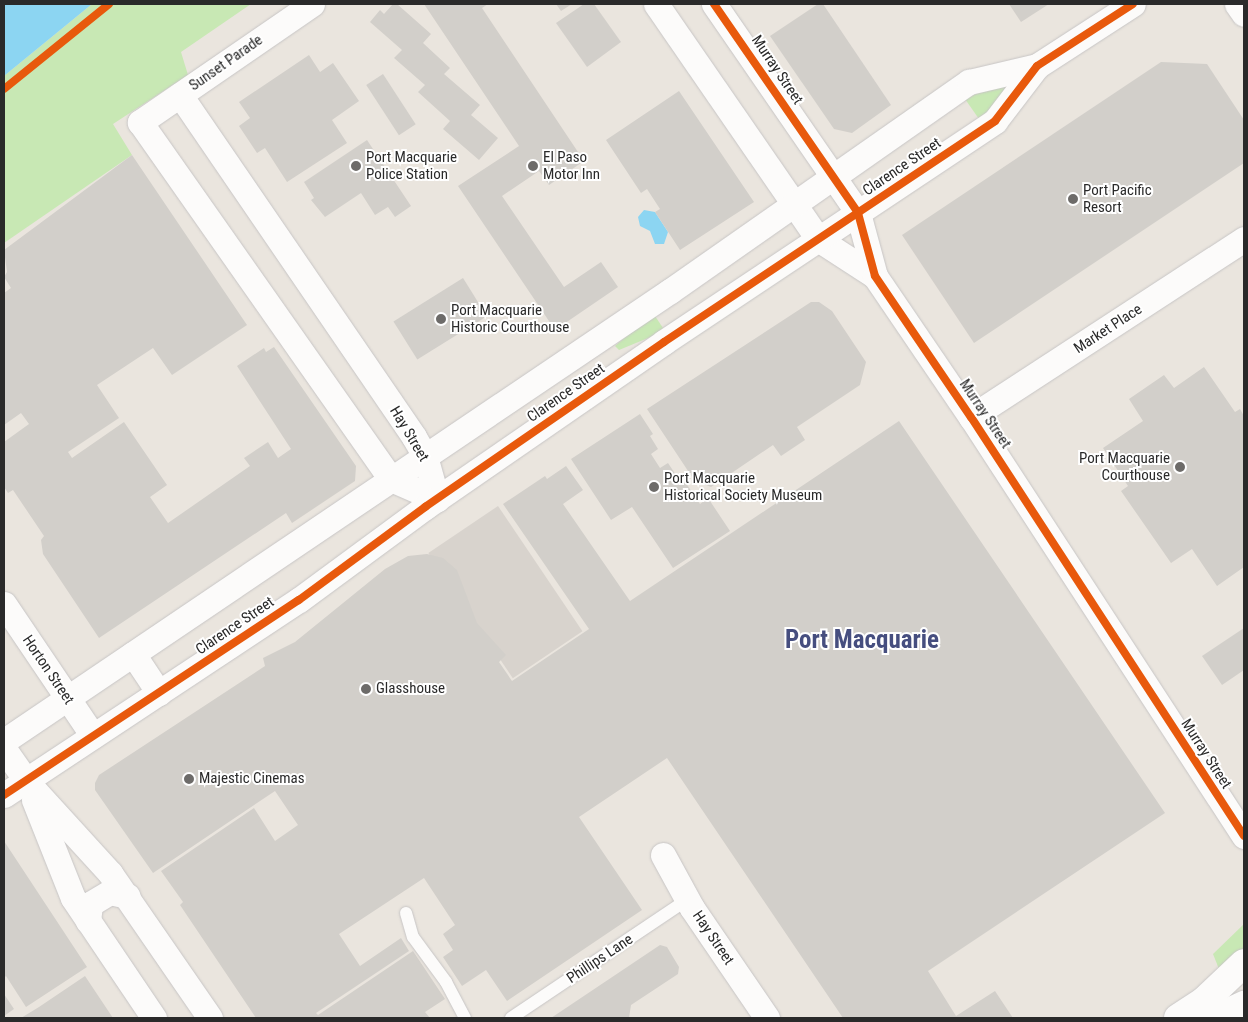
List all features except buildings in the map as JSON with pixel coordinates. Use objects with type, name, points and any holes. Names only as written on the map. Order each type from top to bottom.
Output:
[{"type":"street","name":"Sunset Parade","points":[[312,4],[140,122],[391,479]]},
{"type":"street","name":"Murray Street","points":[[656,4],[818,239],[875,276]]},
{"type":"street","name":"Murray Street","points":[[714,4],[858,213],[875,276],[971,417],[1244,836]]},
{"type":"street","name":"Clarence Street","points":[[4,741],[794,205],[969,82],[1037,66],[1133,4]]},
{"type":"street","points":[[1237,4],[1244,14]]},
{"type":"street","name":"Clarence Street","points":[[4,795],[299,600],[437,499],[818,239],[995,121],[1037,66]]},
{"type":"street","name":"Hay Street","points":[[180,95],[425,456],[437,499]]},
{"type":"street","name":"Market Place","points":[[971,417],[1244,239]]},
{"type":"street","points":[[391,479],[437,499]]},
{"type":"street","name":"Horton Street","points":[[4,604],[93,736]]},
{"type":"street","points":[[133,654],[159,693]]},
{"type":"street","points":[[4,749],[26,781],[128,896],[210,1018]]},
{"type":"street","points":[[26,781],[73,898],[154,1018]]},
{"type":"street","name":"Hay Street","points":[[663,854],[688,899],[767,1018]]},
{"type":"street","points":[[88,921],[90,904],[110,892],[128,896]]},
{"type":"street","points":[[1178,1018],[1204,1001],[1244,963]]},
{"type":"street","points":[[1216,1018],[1244,1005]]},
{"type":"lane","name":"Phillips Lane","points":[[511,1018],[688,899]]},
{"type":"lane","points":[[406,914],[413,936],[446,982],[465,1018]]},
{"type":"green space","points":[[92,4],[251,4],[181,52],[188,75],[113,124],[132,155],[4,243],[4,76]]},
{"type":"green space","points":[[1011,78],[1016,85],[979,119],[965,99]]},
{"type":"green space","points":[[653,313],[665,331],[619,350],[615,346]]},
{"type":"green space","points":[[1244,924],[1244,948],[1219,969],[1213,954]]},
{"type":"shaded area","points":[[498,506],[582,631],[513,678],[428,553]]},
{"type":"water","points":[[4,4],[92,4],[4,76]]},
{"type":"water","points":[[644,210],[655,212],[668,232],[664,244],[655,244],[650,231],[640,226],[638,217]]},
{"type":"cycle path","points":[[4,89],[109,4]]},
{"type":"cycle path","points":[[714,4],[858,213],[875,276],[971,417],[1244,836]]},
{"type":"cycle path","points":[[4,795],[299,600],[425,507],[664,342],[995,121],[1037,66],[1133,4]]},
{"type":"place","name":"Port Macquarie Police Station","points":[[356,166]]},
{"type":"place","name":"El Paso Motor Inn","points":[[533,166]]},
{"type":"place","name":"Port Pacific Resort","points":[[1073,199]]},
{"type":"place","name":"Port Macquarie Historic Courthouse","points":[[441,319]]},
{"type":"place","name":"Port Macquarie Courthouse","points":[[1180,467]]},
{"type":"place","name":"Port Macquarie Historical Society Museum","points":[[654,487]]},
{"type":"place","name":"Glasshouse","points":[[366,689]]},
{"type":"place","name":"Majestic Cinemas","points":[[189,779]]},
{"type":"district","name":"Port Macquarie","points":[[862,640]]}]
